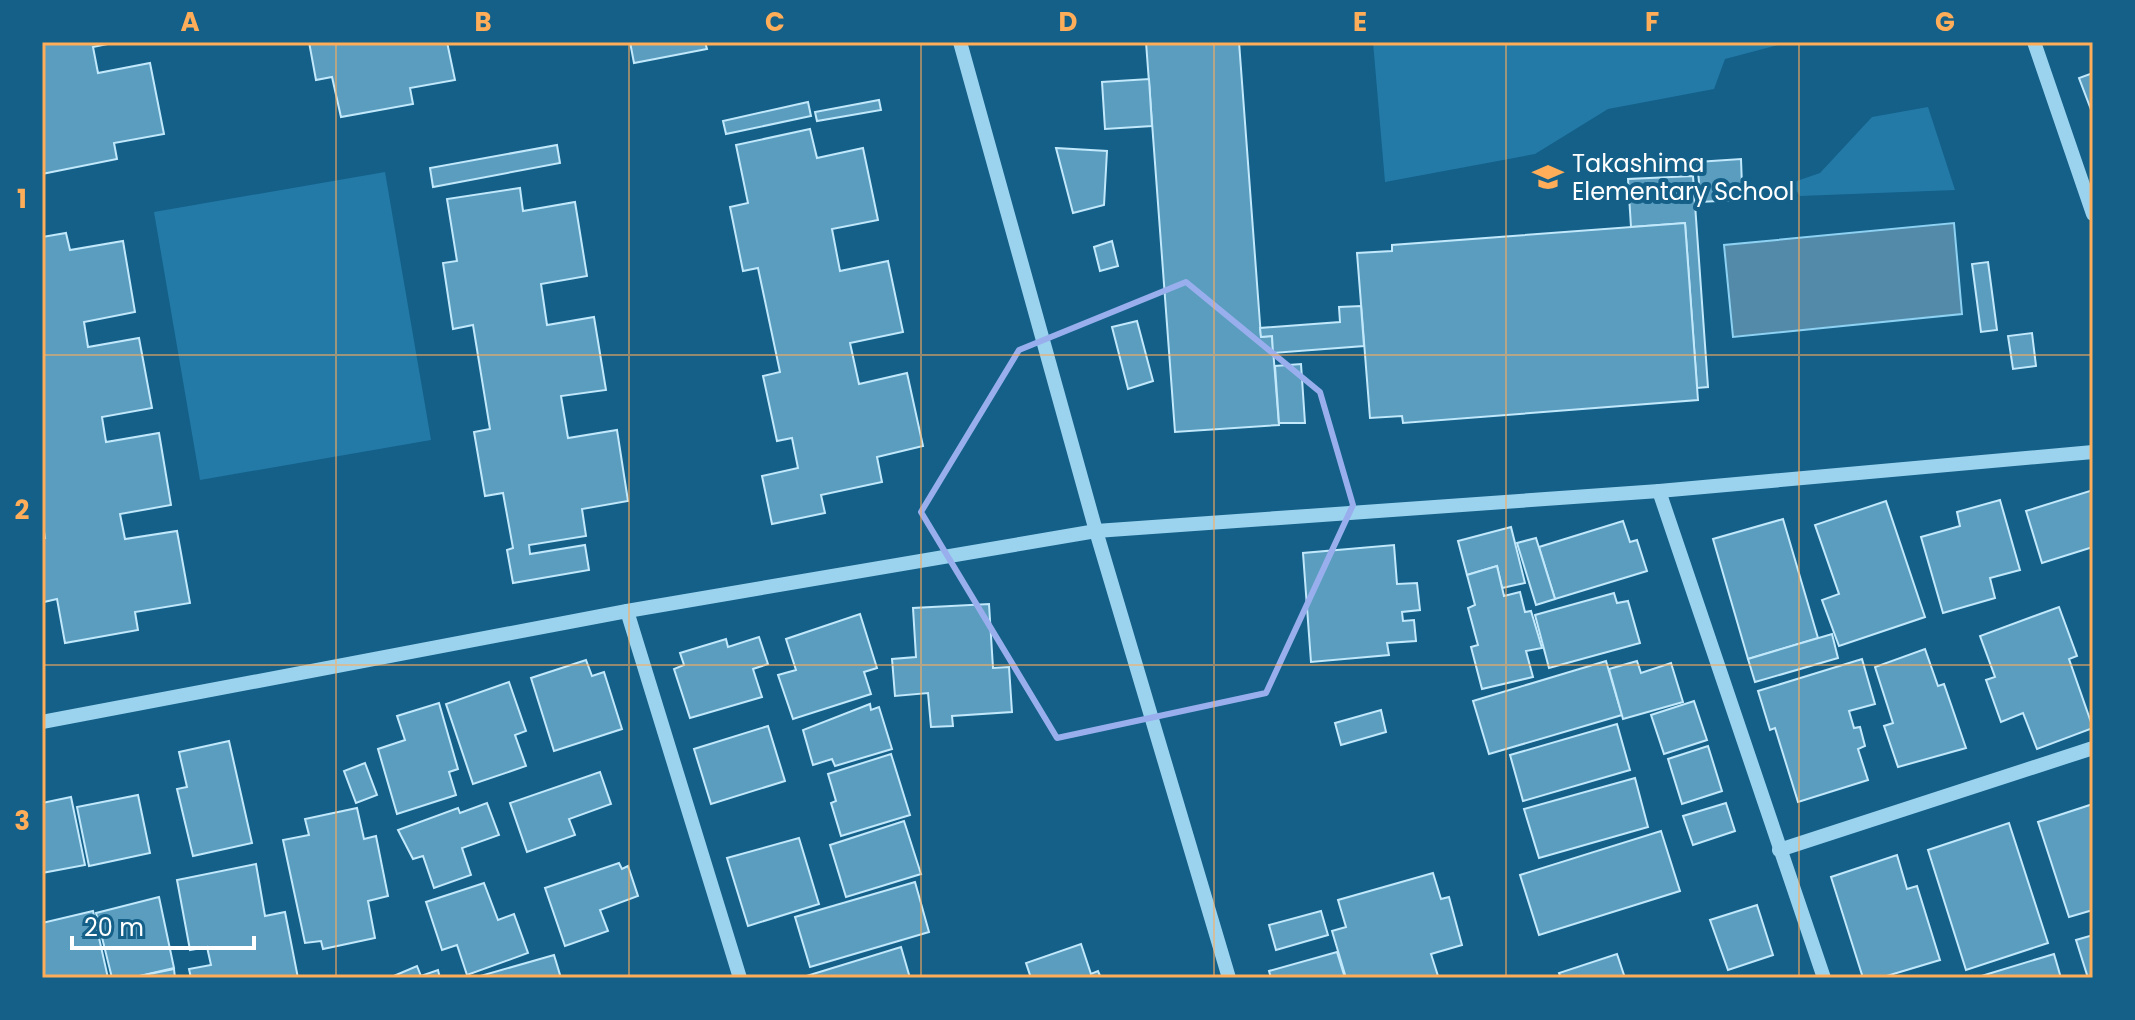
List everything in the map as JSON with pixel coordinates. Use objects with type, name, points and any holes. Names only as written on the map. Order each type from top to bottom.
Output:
[{"type":"street","points":[[960,42],[1096,531],[1229,978]]},
{"type":"street","points":[[2034,42],[2093,214]]},
{"type":"street","points":[[42,722],[627,611],[1096,531],[1659,491],[2093,452]]},
{"type":"street","points":[[1659,491],[1824,978]]},
{"type":"street","points":[[627,611],[740,978]]},
{"type":"street","points":[[1779,850],[2093,748]]},
{"type":"highlighted area","points":[[1186,282],[1320,392],[1353,505],[1266,693],[1057,738],[921,512],[1019,350]]},
{"type":"shaded area","points":[[1373,42],[1790,42],[1725,59],[1714,89],[1608,109],[1535,154],[1385,182]]},
{"type":"shaded area","points":[[1928,107],[1955,190],[1800,196],[1791,183],[1820,173],[1872,117]]},
{"type":"shaded area","points":[[385,172],[431,440],[200,480],[154,212]]},
{"type":"shaded area","points":[[1954,223],[1962,314],[1733,337],[1724,245]]},
{"type":"building","points":[[42,42],[117,42],[93,47],[98,73],[150,63],[164,134],[114,143],[117,159],[42,174]]},
{"type":"building","points":[[309,42],[447,42],[455,80],[410,88],[413,104],[341,117],[332,77],[316,80]]},
{"type":"building","points":[[630,42],[705,42],[707,49],[634,63]]},
{"type":"building","points":[[1146,42],[1239,42],[1261,337],[1272,336],[1279,425],[1175,432]]},
{"type":"building","points":[[2093,73],[2093,115],[2079,78]]},
{"type":"building","points":[[1149,79],[1152,126],[1105,129],[1102,82]]},
{"type":"building","points":[[879,100],[881,110],[817,121],[815,112]]},
{"type":"building","points":[[808,102],[811,116],[726,134],[723,121]]},
{"type":"building","points":[[810,129],[817,158],[863,148],[878,220],[832,229],[840,271],[888,261],[903,332],[850,343],[859,384],[907,373],[923,446],[877,457],[882,482],[821,495],[825,513],[772,524],[762,476],[798,468],[792,438],[777,441],[763,376],[780,372],[758,268],[743,271],[730,207],[748,203],[736,145]]},
{"type":"building","points":[[557,145],[560,163],[433,187],[430,168]]},
{"type":"building","points":[[1056,148],[1107,151],[1104,205],[1073,213]]},
{"type":"building","points":[[1741,159],[1742,186],[1734,187],[1734,200],[1701,202],[1697,162]]},
{"type":"building","points":[[1693,176],[1708,387],[1697,388],[1685,223],[1631,227],[1628,179]]},
{"type":"building","points":[[520,188],[523,211],[575,202],[587,276],[541,284],[547,325],[594,317],[606,390],[561,396],[568,438],[617,430],[628,501],[582,509],[586,536],[529,545],[530,554],[585,545],[589,570],[513,583],[507,550],[513,548],[503,493],[485,496],[474,432],[490,429],[473,325],[453,329],[443,263],[457,261],[447,199]]},
{"type":"building","points":[[1685,223],[1698,400],[1403,423],[1402,416],[1370,418],[1357,253],[1392,251],[1392,245]]},
{"type":"building","points":[[66,233],[70,250],[123,241],[135,312],[84,322],[88,347],[139,338],[152,408],[102,417],[106,442],[159,433],[171,505],[120,514],[125,539],[177,531],[190,603],[135,612],[138,630],[65,643],[57,599],[44,602],[42,591],[42,538],[45,538],[42,518],[42,237]]},
{"type":"building","points":[[1112,241],[1118,266],[1100,271],[1094,247]]},
{"type":"building","points":[[1988,262],[1997,330],[1981,332],[1972,264]]},
{"type":"building","points":[[1361,306],[1364,346],[1273,353],[1272,336],[1261,337],[1260,328],[1340,322],[1339,307]]},
{"type":"building","points":[[1137,321],[1153,381],[1128,389],[1112,327]]},
{"type":"building","points":[[2032,333],[2036,366],[2013,369],[2008,336]]},
{"type":"building","points":[[1301,364],[1305,423],[1279,423],[1275,366]]},
{"type":"building","points":[[2093,490],[2093,547],[2042,563],[2026,511]]},
{"type":"building","points":[[2000,500],[2020,570],[1990,578],[1995,598],[1943,613],[1921,537],[1960,526],[1957,512]]},
{"type":"building","points":[[1886,501],[1925,617],[1839,646],[1822,600],[1839,594],[1815,525]]},
{"type":"building","points":[[1783,519],[1818,638],[1748,659],[1713,539]]},
{"type":"building","points":[[1623,521],[1630,542],[1637,540],[1647,571],[1555,599],[1539,547]]},
{"type":"building","points":[[1511,527],[1525,583],[1502,588],[1497,566],[1467,575],[1458,541]]},
{"type":"building","points":[[1536,538],[1555,599],[1536,605],[1517,543]]},
{"type":"building","points":[[1394,545],[1397,584],[1417,583],[1420,610],[1402,612],[1403,621],[1414,620],[1416,641],[1387,643],[1389,655],[1311,662],[1303,553]]},
{"type":"building","points":[[1497,566],[1504,596],[1520,592],[1525,612],[1531,611],[1542,648],[1526,651],[1533,677],[1482,689],[1471,647],[1478,645],[1468,608],[1475,605],[1467,575]]},
{"type":"building","points":[[1614,593],[1617,603],[1628,601],[1640,643],[1549,668],[1535,615]]},
{"type":"building","points":[[989,604],[993,668],[1009,667],[1012,712],[952,716],[953,726],[931,727],[928,693],[895,696],[892,659],[916,657],[913,608]]},
{"type":"building","points":[[2059,607],[2077,656],[2069,659],[2093,728],[2037,749],[2023,713],[2001,722],[1986,680],[1995,677],[1980,636]]},
{"type":"building","points":[[860,614],[877,668],[864,672],[871,694],[793,719],[778,675],[796,670],[786,639]]},
{"type":"building","points":[[1832,634],[1838,658],[1755,682],[1748,659]]},
{"type":"building","points":[[759,637],[768,664],[753,669],[762,697],[690,718],[674,669],[684,665],[680,653],[726,639],[728,647]]},
{"type":"building","points":[[1925,649],[1938,686],[1944,684],[1966,748],[1898,767],[1884,726],[1893,723],[1875,667]]},
{"type":"building","points":[[1862,659],[1875,704],[1849,711],[1854,728],[1860,727],[1865,746],[1858,749],[1868,780],[1798,802],[1775,728],[1770,730],[1758,691]]},
{"type":"building","points":[[586,660],[592,676],[604,672],[622,729],[554,751],[531,678]]},
{"type":"building","points":[[1606,661],[1622,715],[1489,754],[1473,701]]},
{"type":"building","points":[[1637,661],[1641,673],[1671,663],[1683,702],[1623,719],[1609,669]]},
{"type":"building","points":[[509,682],[526,731],[515,735],[526,766],[473,784],[446,704]]},
{"type":"building","points":[[1694,701],[1707,740],[1664,754],[1651,715]]},
{"type":"building","points":[[439,703],[458,769],[449,772],[456,795],[397,814],[378,749],[405,740],[397,716]]},
{"type":"building","points":[[870,704],[871,710],[879,707],[892,749],[835,766],[832,759],[813,765],[803,730]]},
{"type":"building","points":[[1381,710],[1386,732],[1341,745],[1335,723]]},
{"type":"building","points":[[1617,724],[1630,770],[1523,801],[1510,755]]},
{"type":"building","points":[[768,726],[785,781],[711,804],[694,749]]},
{"type":"building","points":[[229,741],[252,843],[193,856],[177,789],[187,787],[179,752]]},
{"type":"building","points":[[1708,746],[1722,791],[1682,804],[1668,759]]},
{"type":"building","points":[[891,754],[910,815],[841,836],[831,803],[836,801],[828,774]]},
{"type":"building","points":[[365,763],[377,795],[356,803],[344,771]]},
{"type":"building","points":[[600,772],[611,804],[569,819],[575,835],[527,852],[510,803]]},
{"type":"building","points":[[1635,778],[1648,827],[1539,858],[1524,809]]},
{"type":"building","points":[[138,795],[150,853],[89,866],[77,807]]},
{"type":"building","points":[[71,797],[85,865],[42,873],[42,803]]},
{"type":"building","points":[[487,803],[499,835],[462,848],[471,875],[434,888],[423,856],[413,859],[398,830],[458,808],[460,813]]},
{"type":"building","points":[[1726,803],[1735,831],[1693,845],[1683,816]]},
{"type":"building","points":[[2093,804],[2093,910],[2069,917],[2038,822]]},
{"type":"building","points":[[357,808],[364,839],[376,836],[388,896],[368,901],[375,938],[323,949],[321,941],[305,943],[283,840],[309,835],[305,819]]},
{"type":"building","points":[[904,821],[921,874],[846,897],[830,845]]},
{"type":"building","points":[[2009,823],[2048,943],[1966,970],[1928,850]]},
{"type":"building","points":[[1661,831],[1680,891],[1539,935],[1520,875]]},
{"type":"building","points":[[799,838],[819,904],[748,926],[727,858]]},
{"type":"building","points":[[1897,855],[1907,889],[1917,886],[1940,960],[1880,978],[1863,978],[1831,877]]},
{"type":"building","points":[[619,863],[622,869],[628,866],[638,896],[600,910],[608,931],[565,946],[545,888]]},
{"type":"building","points":[[256,864],[265,916],[285,912],[298,978],[191,978],[189,969],[211,965],[207,947],[190,950],[177,880]]},
{"type":"building","points":[[1433,873],[1441,899],[1449,897],[1462,945],[1431,954],[1438,976],[1346,978],[1332,931],[1346,927],[1338,900]]},
{"type":"building","points":[[915,882],[929,932],[810,967],[795,917]]},
{"type":"building","points":[[484,883],[498,920],[514,914],[528,953],[467,975],[457,945],[442,950],[426,902]]},
{"type":"building","points":[[159,897],[174,968],[131,978],[112,978],[96,913]]},
{"type":"building","points":[[1757,905],[1773,955],[1728,970],[1710,920]]},
{"type":"building","points":[[93,911],[108,978],[42,978],[42,923]]},
{"type":"building","points":[[1321,911],[1328,935],[1276,950],[1269,925]]},
{"type":"building","points":[[2093,935],[2093,978],[2088,978],[2076,940]]},
{"type":"building","points":[[1081,944],[1091,974],[1098,971],[1101,978],[1031,978],[1026,963]]},
{"type":"building","points":[[901,947],[910,978],[800,978]]},
{"type":"building","points":[[1337,952],[1345,978],[1271,978],[1269,971]]},
{"type":"building","points":[[1617,954],[1625,978],[1561,978],[1559,973]]},
{"type":"building","points":[[2054,954],[2061,978],[1978,978],[1978,977]]},
{"type":"building","points":[[554,955],[561,978],[477,977]]},
{"type":"building","points":[[417,966],[421,976],[438,970],[440,978],[389,978]]},
{"type":"building","points":[[174,969],[175,978],[130,978]]},
{"type":"place","name":"Takashima Elementary School","points":[[1548,177]]}]
